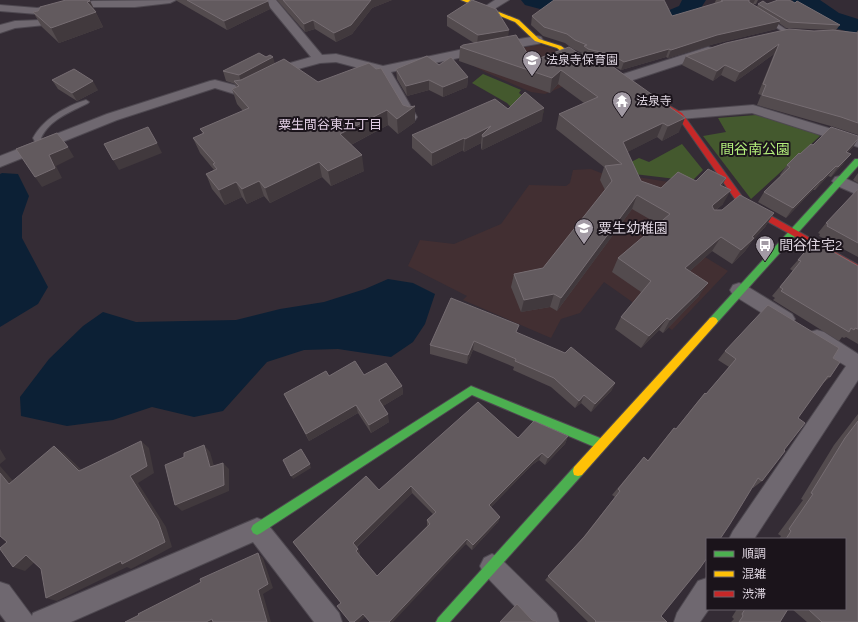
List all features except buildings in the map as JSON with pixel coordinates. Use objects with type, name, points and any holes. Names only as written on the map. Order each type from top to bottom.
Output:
[{"type":"street","points":[[0,8],[37,11],[93,4],[135,4],[170,0]]},
{"type":"street","points":[[270,0],[319,59]]},
{"type":"street","points":[[464,0],[517,21],[537,40],[559,47],[580,63],[598,67]]},
{"type":"street","points":[[487,9],[503,0]]},
{"type":"street","points":[[0,29],[16,25],[41,23]]},
{"type":"street","points":[[769,36],[784,33],[797,34]]},
{"type":"street","points":[[0,162],[112,117],[215,84],[238,91],[245,90],[287,68],[319,59],[336,58],[383,70],[478,50],[537,40]]},
{"type":"street","points":[[619,77],[718,48]]},
{"type":"street","points":[[383,70],[410,117]]},
{"type":"street","points":[[619,77],[635,87]]},
{"type":"street","points":[[654,99],[680,115],[736,199],[858,268]]},
{"type":"street","points":[[680,115],[753,109],[858,142]]},
{"type":"street","points":[[442,622],[739,290],[858,161]]},
{"type":"street","points":[[840,181],[858,190]]},
{"type":"street","points":[[739,290],[858,364],[742,538]]},
{"type":"street","points":[[42,622],[257,529],[471,390],[601,444]]},
{"type":"street","points":[[257,529],[330,622]]},
{"type":"street","points":[[492,566],[547,622]]},
{"type":"street","points":[[686,622],[706,592]]},
{"type":"street","points":[[0,594],[22,622]]},
{"type":"lane","points":[[763,18],[797,34]]},
{"type":"lane","points":[[41,145],[37,138],[40,130],[52,120],[86,102]]},
{"type":"shaded area","points":[[539,45],[551,48],[595,73],[545,94],[531,92],[485,72],[459,58]]},
{"type":"shaded area","points":[[591,169],[601,173],[675,183],[684,190],[649,223],[728,271],[672,330],[604,282],[580,313],[561,319],[551,338],[463,300],[467,296],[408,266],[420,240],[454,244],[501,224],[529,185],[566,186],[570,183],[573,170]]},
{"type":"green space","points":[[483,74],[521,90],[519,93],[544,112],[524,120],[507,103],[472,83]]},
{"type":"green space","name":"間谷南公園","points":[[756,115],[815,131],[820,136],[751,199],[703,136],[726,132],[718,118]]},
{"type":"green space","points":[[682,144],[703,170],[687,186],[676,179],[634,174],[625,165],[639,158],[649,162]]},
{"type":"water","points":[[0,174],[18,174],[29,196],[22,216],[22,238],[48,287],[38,304],[0,327]]},
{"type":"water","points":[[388,279],[413,283],[435,294],[425,324],[413,342],[391,357],[338,349],[304,350],[267,362],[223,411],[194,417],[152,407],[113,420],[67,426],[21,416],[20,397],[49,359],[83,326],[103,312],[136,322],[236,320],[280,309],[324,302],[365,289]]},
{"type":"waterway","points":[[533,0],[589,15],[626,19],[671,18],[688,11],[694,0]]},
{"type":"waterway","points":[[804,0],[830,18],[858,27]]},
{"type":"traffic: fast","points":[[713,321],[858,161]]},
{"type":"traffic: fast","points":[[257,529],[471,390],[601,444]]},
{"type":"traffic: fast","points":[[442,622],[578,471]]},
{"type":"traffic: slow","points":[[464,0],[517,21],[537,40],[559,47],[580,63],[587,64]]},
{"type":"traffic: slow","points":[[578,471],[713,321]]},
{"type":"traffic: jam","points":[[661,103],[680,115],[743,204],[858,269]]},
{"type":"place","name":"法泉寺保育園","points":[[532,77]]},
{"type":"place","name":"法泉寺","points":[[622,118]]},
{"type":"place","name":"粟生幼稚園","points":[[584,245]]},
{"type":"place","name":"間谷住宅2","points":[[765,262]]},
{"type":"district","name":"粟生間谷東五丁目","points":[[330,124]]}]
